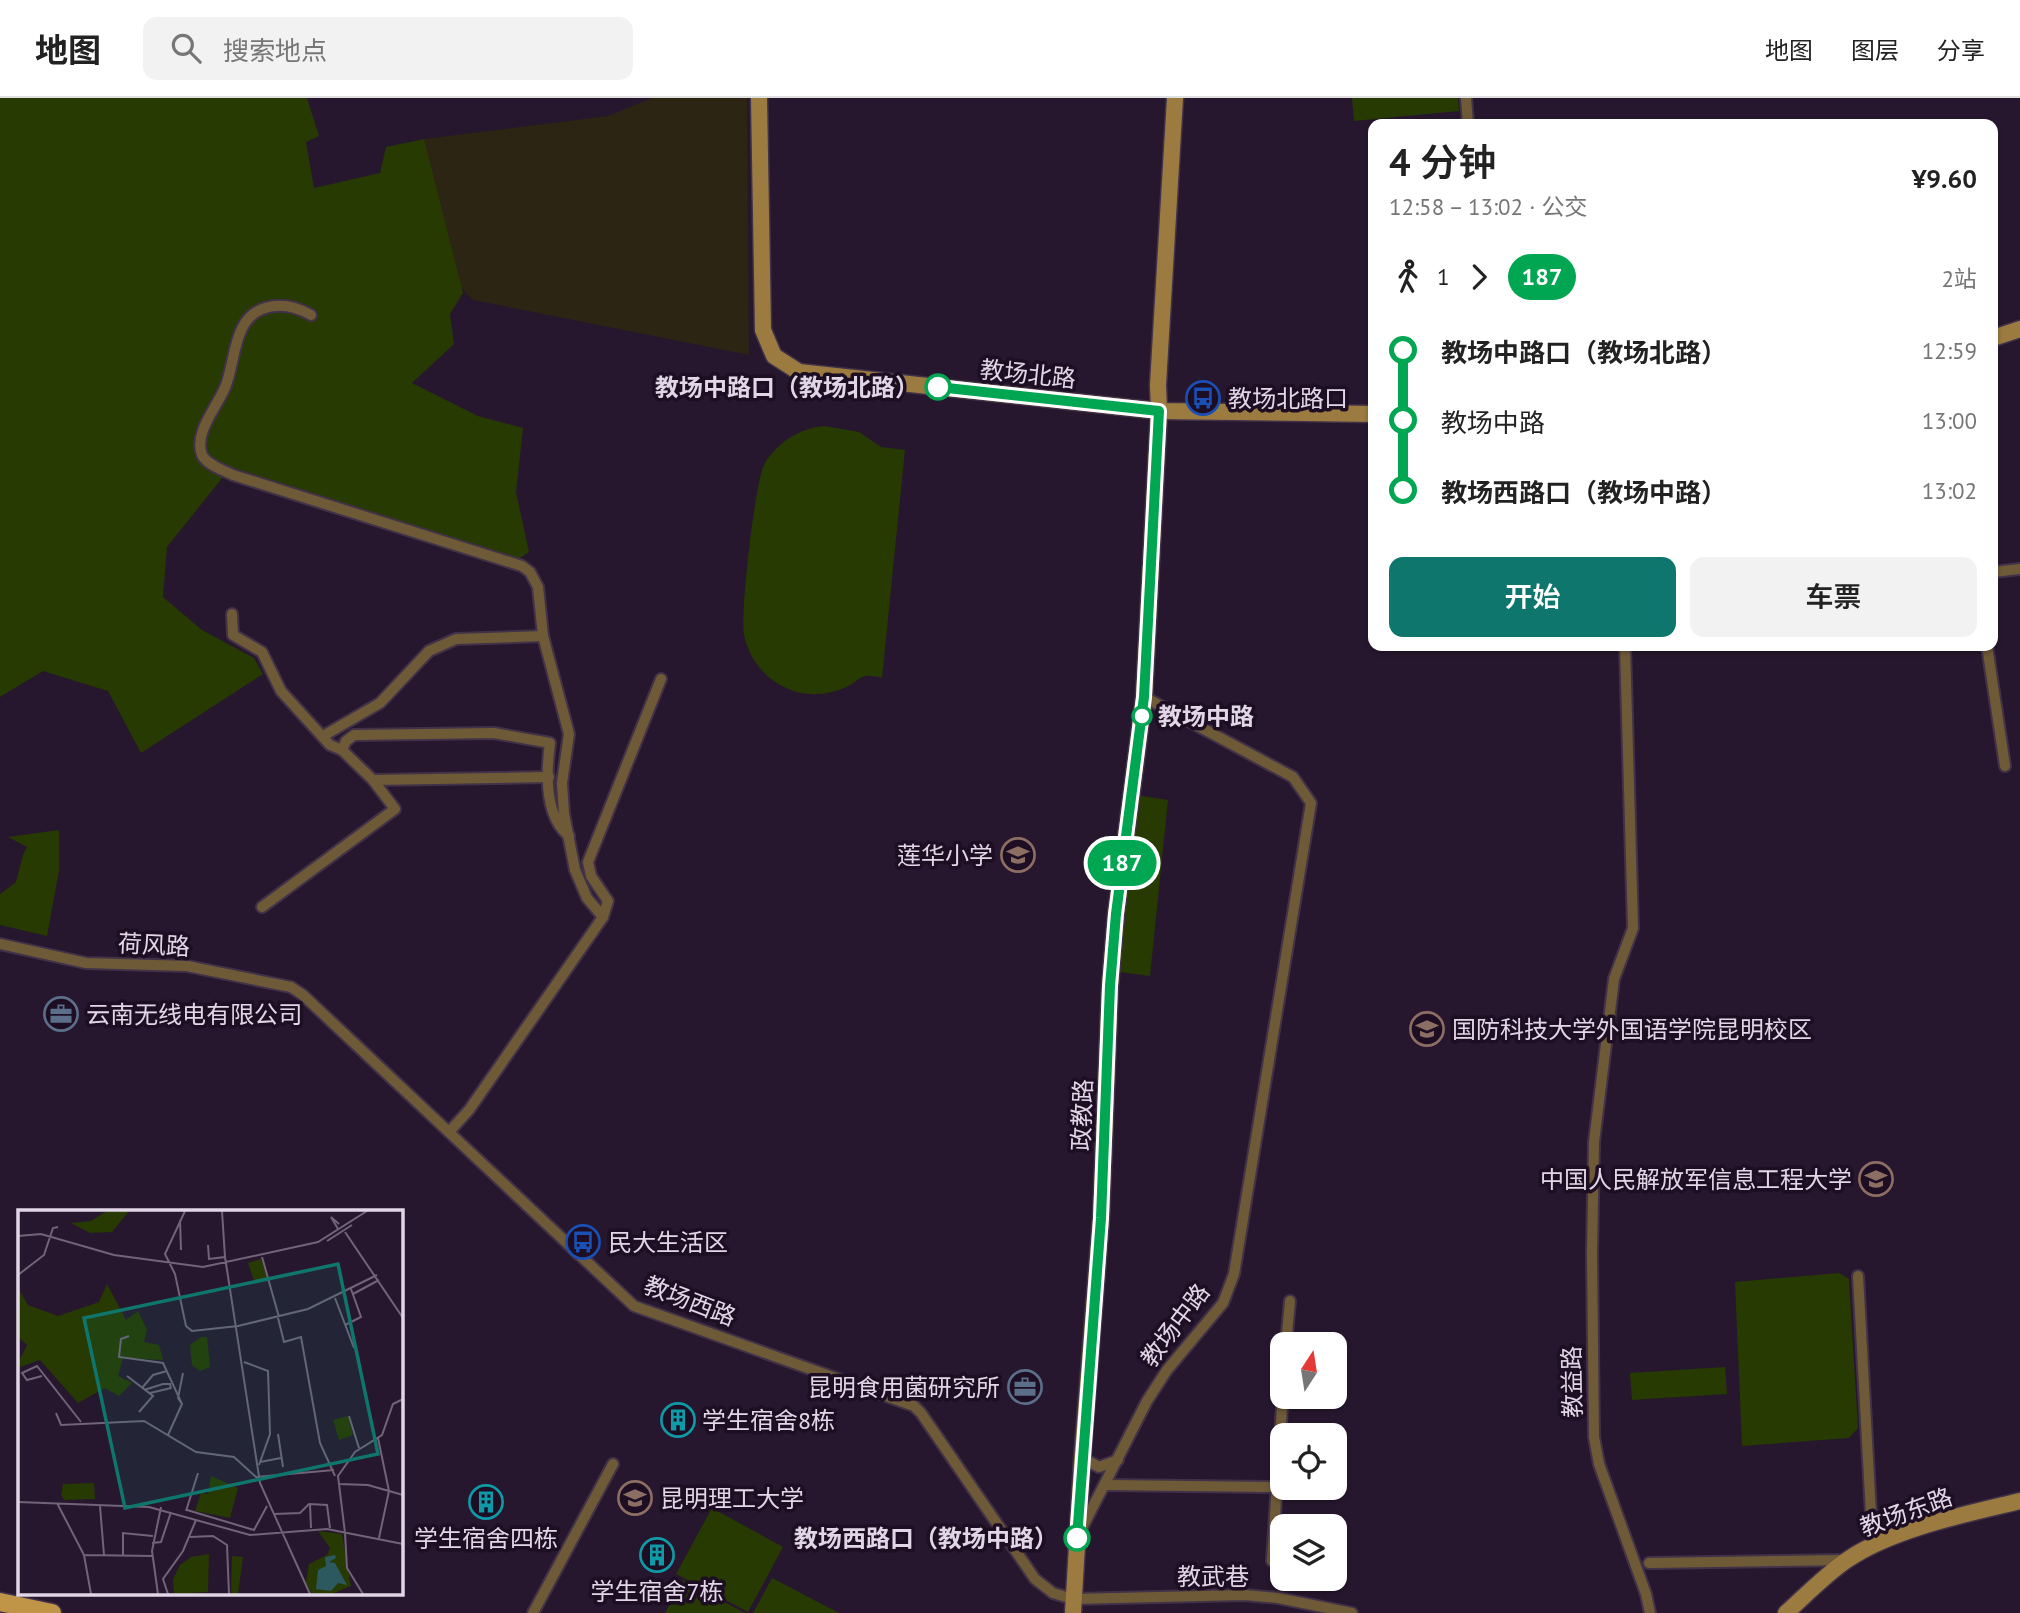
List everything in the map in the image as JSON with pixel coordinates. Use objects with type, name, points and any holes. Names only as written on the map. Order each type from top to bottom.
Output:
[{"type":"main road","name":"教场北路","points":[[759,98],[763,330],[774,356],[799,372],[1159,411],[1368,414]]},
{"type":"main road","points":[[1144,697],[1159,411],[1158,385],[1175,98]]},
{"type":"main road","points":[[1998,336],[2020,329]]},
{"type":"main road","name":"政教路","points":[[1077,1537],[1101,1218],[1110,986],[1144,697]]},
{"type":"main road","name":"教场东路","points":[[1786,1613],[1846,1560],[1882,1541],[1960,1516],[2020,1501]]},
{"type":"main road","name":"教场中路","points":[[1073,1606],[1077,1537]]},
{"type":"main road","points":[[0,1602],[52,1613]]},
{"type":"street","points":[[1466,98],[1468,119]]},
{"type":"street","points":[[311,315],[285,306],[270,306],[257,310],[247,318],[241,330],[226,386],[200,442],[203,457],[233,475],[522,566],[530,572],[538,587],[542,636],[569,734],[562,783],[564,814],[575,870],[587,898],[603,917]]},
{"type":"street","points":[[1998,571],[2020,569]]},
{"type":"street","points":[[232,614],[233,635],[262,652],[281,691],[330,745],[342,750],[373,780],[394,809],[262,907]]},
{"type":"street","points":[[323,736],[380,703],[429,650],[456,639],[542,636]]},
{"type":"street","name":"教益路","points":[[1625,651],[1633,928],[1614,979],[1594,1142],[1594,1437],[1599,1464],[1646,1594],[1650,1613]]},
{"type":"street","points":[[1988,651],[2005,766]]},
{"type":"street","points":[[449,1132],[469,1110],[603,917],[608,901],[591,876],[587,862],[661,679]]},
{"type":"street","name":"教场中路","points":[[1077,1537],[1147,1401],[1167,1370],[1230,1291],[1311,803],[1293,777],[1144,697]]},
{"type":"street","points":[[342,750],[346,741],[354,735],[494,733],[550,743],[552,810],[561,829],[569,836]]},
{"type":"street","points":[[373,780],[549,777]]},
{"type":"street","name":"荷风路","points":[[0,944],[86,963],[187,966],[229,973],[248,980],[291,987],[303,995]]},
{"type":"street","name":"教场西路","points":[[303,995],[634,1306],[914,1406],[1035,1579],[1073,1606]]},
{"type":"street","points":[[1858,1276],[1871,1514],[1882,1541]]},
{"type":"street","points":[[1287,1332],[1290,1301]]},
{"type":"street","points":[[1082,1458],[1099,1467],[1118,1460]]},
{"type":"street","points":[[533,1613],[613,1464]]},
{"type":"street","points":[[1105,1485],[1270,1486]]},
{"type":"street","points":[[1649,1563],[1846,1560]]},
{"type":"street","name":"教武巷","points":[[1073,1606],[1245,1595],[1278,1598],[1352,1613]]},
{"type":"shaded area","points":[[652,98],[747,98],[749,355],[473,300],[419,244],[424,139],[608,116]]},
{"type":"green space","points":[[0,98],[307,98],[319,136],[306,142],[314,188],[380,173],[386,147],[424,139],[463,293],[450,314],[454,344],[412,383],[478,416],[523,428],[516,492],[529,552],[519,559],[467,545],[231,467],[167,547],[163,597],[202,630],[254,658],[263,674],[141,753],[108,691],[43,671],[0,697]]},
{"type":"green space","points":[[1352,98],[1458,98],[1459,111],[1354,121]]},
{"type":"green space","points":[[825,426],[859,432],[881,447],[905,450],[882,678],[864,676],[841,689],[809,694],[778,684],[759,666],[744,635],[744,602],[753,521],[764,465],[782,443],[798,433]]},
{"type":"green space","points":[[1136,795],[1168,800],[1150,976],[1118,972],[1118,933]]},
{"type":"green space","points":[[59,830],[59,871],[47,936],[0,925],[0,894],[16,882],[27,847],[8,837]]},
{"type":"green space","points":[[1839,1273],[1849,1279],[1858,1428],[1849,1438],[1742,1446],[1735,1282]]},
{"type":"green space","points":[[1725,1367],[1727,1394],[1632,1400],[1630,1373]]},
{"type":"green space","points":[[712,1508],[783,1547],[748,1612],[676,1574]]},
{"type":"green space","points":[[772,1578],[839,1613],[753,1613]]},
{"type":"green space","points":[[683,1580],[745,1613],[665,1613]]},
{"type":"bus line","name":"187","points":[[938,387],[1159,411],[1144,697],[1116,914],[1110,986],[1101,1218],[1077,1538]]},
{"type":"place","name":"教场中路口（教场北路）","points":[[938,387]]},
{"type":"place","name":"教场北路口","points":[[1203,398]]},
{"type":"place","name":"教场中路","points":[[1142,716]]},
{"type":"place","name":"莲华小学","points":[[1018,855]]},
{"type":"place","name":"云南无线电有限公司","points":[[61,1014]]},
{"type":"place","name":"国防科技大学外国语学院昆明校区","points":[[1427,1029]]},
{"type":"place","name":"中国人民解放军信息工程大学","points":[[1876,1179]]},
{"type":"place","name":"民大生活区","points":[[583,1242]]},
{"type":"place","name":"昆明食用菌研究所","points":[[1025,1387]]},
{"type":"place","name":"学生宿舍8栋","points":[[678,1420]]},
{"type":"place","name":"昆明理工大学","points":[[635,1498]]},
{"type":"place","name":"学生宿舍四栋","points":[[486,1502]]},
{"type":"place","name":"教场西路口（教场中路）","points":[[1077,1538]]},
{"type":"place","name":"学生宿舍7栋","points":[[657,1555]]}]
